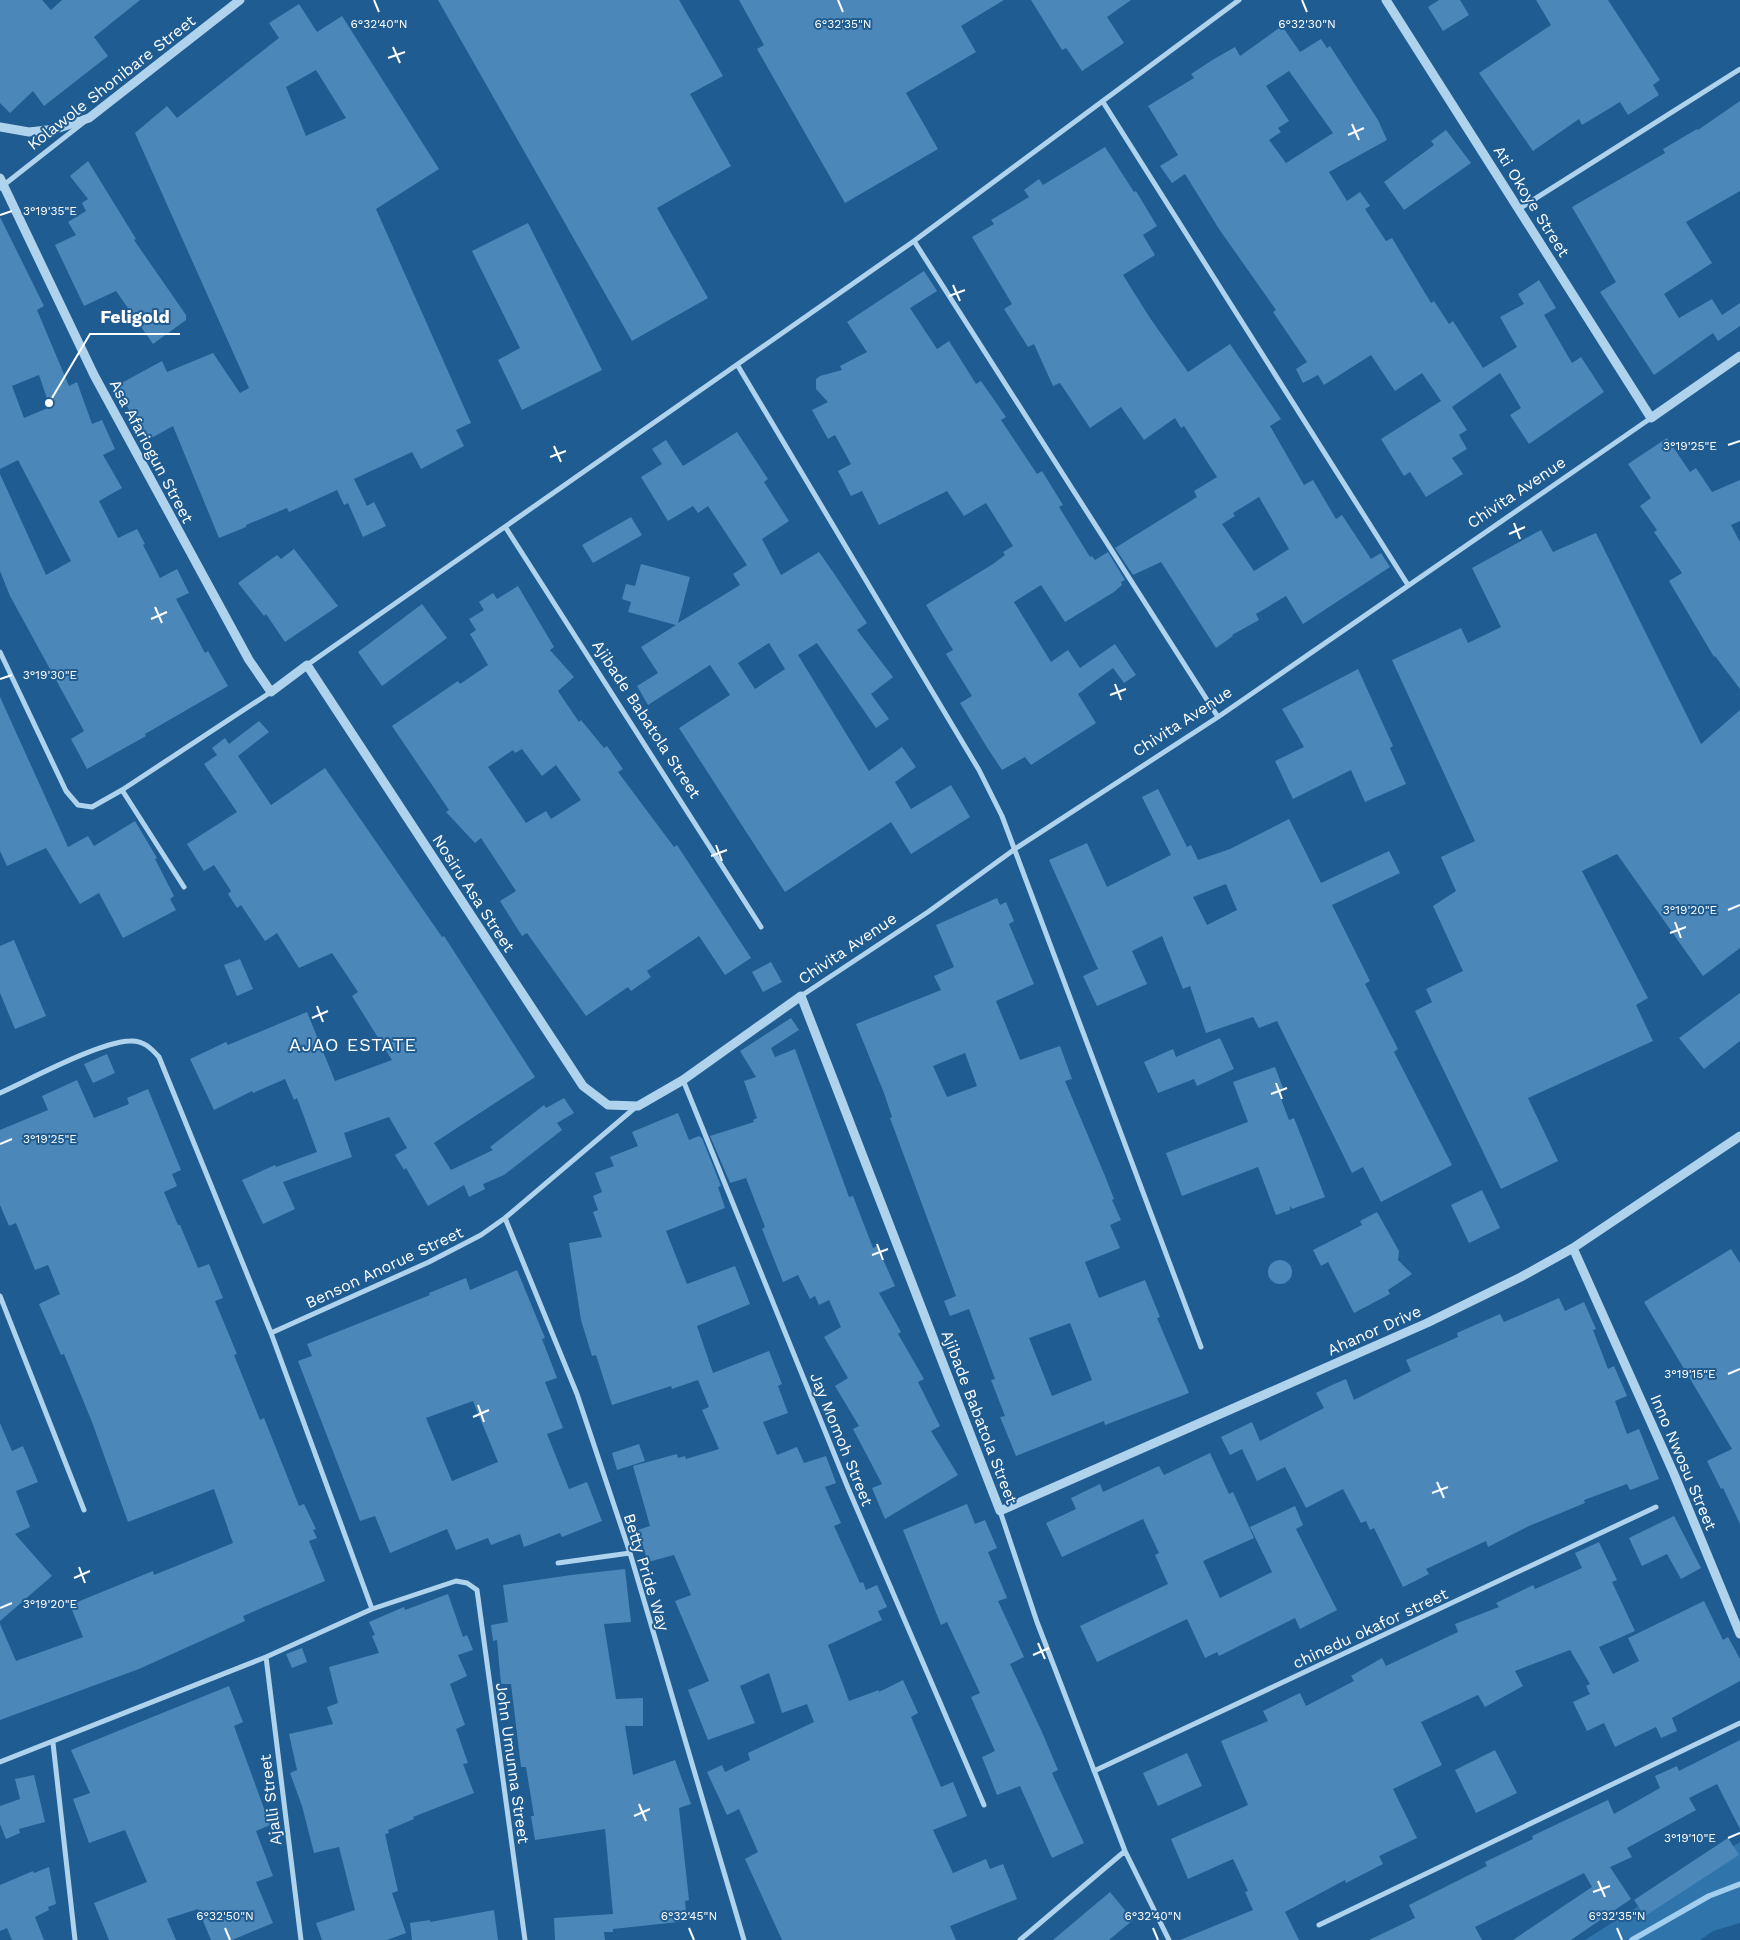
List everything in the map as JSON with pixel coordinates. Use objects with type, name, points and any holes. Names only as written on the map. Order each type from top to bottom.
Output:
[{"type":"street","name":"Kolawole Shonibare Street","points":[[1,184],[240,0]]},
{"type":"street","points":[[0,652],[66,791],[78,805],[92,807],[122,790],[271,692],[307,665],[738,366],[914,242],[1240,0]]},
{"type":"street","name":"Ati Okoye Street","points":[[1386,0],[1650,418]]},
{"type":"street","points":[[1519,209],[1740,68]]},
{"type":"street","points":[[1103,102],[1408,585]]},
{"type":"street","points":[[0,127],[29,132],[56,129],[89,118]]},
{"type":"street","name":"Asa Afariogun Street","points":[[1,184],[94,375],[220,609],[271,692]]},
{"type":"street","points":[[914,242],[1218,717]]},
{"type":"street","name":"Chivita Avenue","points":[[638,1106],[683,1080],[801,996],[928,912],[1015,849],[1218,717],[1740,356]]},
{"type":"street","points":[[738,366],[979,770],[1002,816],[1201,1346]]},
{"type":"street","name":"Ajibade Babatola Street","points":[[506,528],[761,927]]},
{"type":"street","name":"Nosiru Asa Street","points":[[307,665],[583,1086],[608,1105],[638,1106]]},
{"type":"street","points":[[122,790],[184,887]]},
{"type":"street","name":"Ajibade Babatola Street","points":[[801,996],[1000,1511],[1037,1622],[1125,1851],[1168,1940]]},
{"type":"street","points":[[0,1092],[99,1049],[131,1040],[145,1043],[160,1057],[271,1333],[372,1609],[266,1657],[53,1743],[0,1762]]},
{"type":"street","name":"Jay Momoh Street","points":[[683,1080],[848,1488],[984,1805]]},
{"type":"street","name":"Benson Anorue Street","points":[[271,1333],[429,1262],[480,1235],[505,1218],[638,1106]]},
{"type":"street","name":"Ahanor Drive","points":[[1000,1511],[1427,1323],[1521,1277],[1572,1248],[1740,1136]]},
{"type":"street","name":"Betty Pride Way","points":[[505,1218],[577,1394],[630,1553],[744,1940]]},
{"type":"street","name":"Inno Nwosu Street","points":[[1572,1248],[1674,1474],[1740,1634]]},
{"type":"street","points":[[0,1296],[84,1510]]},
{"type":"street","name":"chinedu okafor street","points":[[1094,1771],[1656,1507]]},
{"type":"street","points":[[558,1563],[630,1553]]},
{"type":"street","name":"John Umunna Street","points":[[372,1609],[456,1581],[467,1583],[477,1590],[525,1940]]},
{"type":"street","name":"Ajalli Street","points":[[266,1657],[301,1940]]},
{"type":"street","points":[[1319,1925],[1740,1724]]},
{"type":"street","points":[[53,1743],[75,1940]]},
{"type":"street","points":[[1020,1940],[1125,1851]]},
{"type":"shaded area","points":[[1740,1842],[1740,1923],[1713,1931],[1700,1940],[1585,1940]]},
{"type":"building","points":[[0,0],[42,0],[51,10],[62,0],[140,0],[94,37],[108,56],[44,106],[33,91],[10,113],[0,103]]},
{"type":"building","points":[[438,0],[679,0],[723,76],[690,94],[731,166],[657,208],[708,298],[632,341]]},
{"type":"building","points":[[739,0],[1004,0],[961,26],[976,52],[906,93],[938,149],[845,203],[757,49],[764,45]]},
{"type":"building","points":[[1031,0],[1131,0],[1107,17],[1124,43],[1082,71],[1066,48],[1062,50]]},
{"type":"building","points":[[1439,0],[1460,0],[1469,15],[1443,31],[1428,7]]},
{"type":"building","points":[[1536,0],[1608,0],[1660,80],[1653,85],[1659,95],[1628,115],[1620,102],[1582,125],[1579,119],[1533,151],[1479,73],[1551,25]]},
{"type":"building","points":[[299,4],[317,32],[342,16],[439,169],[376,209],[471,423],[456,430],[464,446],[421,469],[412,452],[354,479],[367,506],[374,502],[386,526],[363,537],[348,503],[344,505],[337,490],[289,512],[287,508],[219,538],[173,426],[146,441],[116,386],[162,361],[167,372],[213,353],[240,393],[249,388],[135,133],[167,106],[177,118],[279,38],[269,23]],"holes":[[[316,70],[346,118],[306,136],[286,87]]]},
{"type":"building","points":[[1282,26],[1300,52],[1321,39],[1327,48],[1330,46],[1378,120],[1387,140],[1329,172],[1347,201],[1360,192],[1370,206],[1365,209],[1386,241],[1392,238],[1431,303],[1434,301],[1449,324],[1453,321],[1483,368],[1517,347],[1500,317],[1524,304],[1518,294],[1539,280],[1556,308],[1544,315],[1572,363],[1581,357],[1604,392],[1529,444],[1510,415],[1521,408],[1500,373],[1452,407],[1467,430],[1459,435],[1467,449],[1452,458],[1463,474],[1426,497],[1410,472],[1404,476],[1381,439],[1441,401],[1422,373],[1395,391],[1371,355],[1324,385],[1318,375],[1303,383],[1296,369],[1307,362],[1273,312],[1276,310],[1219,229],[1185,174],[1172,183],[1160,166],[1178,155],[1148,106],[1194,78],[1191,74],[1235,47],[1240,56]],"holes":[[[1289,71],[1333,133],[1286,163],[1269,140],[1281,132],[1278,128],[1289,121],[1266,86]]]},
{"type":"building","points":[[1740,101],[1740,191],[1686,222],[1712,263],[1664,294],[1679,318],[1712,299],[1722,315],[1740,303],[1740,326],[1718,341],[1713,333],[1654,375],[1600,292],[1616,282],[1572,207],[1665,153],[1663,149],[1698,130]]},
{"type":"building","points":[[1446,130],[1471,163],[1404,210],[1384,182],[1434,145],[1431,141]]},
{"type":"building","points":[[1105,147],[1134,192],[1136,191],[1157,226],[1143,235],[1155,255],[1123,275],[1150,318],[1188,372],[1230,344],[1281,419],[1270,426],[1304,485],[1313,480],[1336,519],[1342,515],[1371,559],[1381,553],[1390,567],[1303,624],[1286,596],[1256,614],[1259,620],[1232,635],[1216,648],[1161,562],[1133,575],[1115,548],[1197,497],[1194,491],[1217,477],[1184,426],[1181,428],[1175,418],[1144,440],[1121,407],[1090,428],[1060,383],[1053,386],[1034,344],[1028,347],[1004,309],[1012,304],[972,237],[994,224],[991,220],[1029,197],[1024,190],[1039,179],[1043,185]],"holes":[[[1259,497],[1289,549],[1254,571],[1222,524],[1235,516],[1233,513]]]},
{"type":"building","points":[[88,161],[136,239],[134,240],[186,315],[186,320],[153,344],[116,291],[84,306],[55,245],[76,235],[68,222],[86,211],[82,203],[88,199],[70,176]]},
{"type":"building","points":[[0,217],[44,306],[37,310],[69,386],[77,382],[92,424],[102,420],[115,449],[103,455],[122,488],[99,501],[118,538],[137,529],[160,578],[177,569],[189,593],[176,599],[205,653],[208,651],[228,686],[87,769],[71,739],[84,731],[10,596],[0,571],[0,474],[46,575],[71,561],[18,460],[0,469]],"holes":[[[39,375],[50,407],[24,418],[12,386]]]},
{"type":"building","points":[[528,223],[602,370],[522,410],[498,360],[520,348],[472,251]]},
{"type":"building","points":[[924,271],[937,291],[910,308],[937,349],[949,341],[976,384],[981,381],[1006,417],[1001,420],[1037,474],[1042,471],[1063,505],[1059,507],[1090,557],[1092,556],[1095,560],[1108,552],[1125,580],[1121,582],[1122,585],[1114,592],[1065,622],[1041,585],[1014,602],[1051,662],[1068,650],[1080,668],[1115,644],[1136,675],[1124,683],[1113,668],[1078,694],[1096,723],[1031,765],[1025,757],[1002,770],[988,749],[960,703],[972,696],[946,654],[953,650],[926,605],[993,564],[1005,555],[1003,552],[1013,546],[986,503],[964,516],[947,491],[879,525],[862,491],[851,496],[838,471],[851,464],[835,435],[828,439],[812,410],[828,402],[816,389],[816,379],[820,376],[842,370],[840,366],[867,352],[847,322]]},
{"type":"building","points":[[737,432],[768,479],[764,482],[789,521],[762,539],[781,575],[819,552],[867,623],[857,630],[893,677],[871,694],[889,719],[876,728],[817,643],[798,655],[869,771],[902,747],[916,767],[895,782],[911,809],[951,785],[970,817],[911,854],[891,822],[785,892],[679,728],[730,695],[710,665],[648,705],[637,686],[658,673],[641,647],[676,625],[628,612],[631,602],[622,599],[626,584],[635,586],[641,564],[690,577],[678,623],[740,585],[733,574],[747,565],[708,506],[698,513],[693,506],[668,521],[641,477],[662,464],[652,449],[666,440],[683,466]],"holes":[[[769,643],[785,669],[755,689],[738,663]]]},
{"type":"building","points":[[1667,438],[1690,472],[1696,468],[1712,492],[1740,480],[1740,521],[1731,525],[1740,542],[1740,689],[1714,657],[1669,581],[1682,573],[1654,532],[1657,530],[1640,506],[1651,498],[1628,464]]},
{"type":"building","points":[[631,517],[642,535],[593,563],[582,545]]},
{"type":"building","points":[[1541,530],[1553,552],[1596,533],[1701,744],[1740,710],[1740,948],[1703,976],[1617,854],[1582,871],[1648,998],[1636,1005],[1653,1041],[1528,1098],[1558,1161],[1501,1189],[1415,1011],[1432,1002],[1426,989],[1463,971],[1433,906],[1456,891],[1441,857],[1475,841],[1392,660],[1461,628],[1468,643],[1501,627],[1472,568]]},
{"type":"building","points":[[294,549],[338,606],[285,642],[266,614],[264,616],[238,583],[277,555],[281,559]]},
{"type":"building","points":[[518,586],[554,647],[550,650],[574,677],[558,691],[579,722],[581,720],[604,748],[607,746],[623,769],[618,772],[674,847],[677,845],[751,958],[725,975],[699,936],[647,971],[651,977],[631,991],[628,987],[586,1016],[527,933],[522,936],[500,901],[516,891],[481,838],[475,843],[446,812],[449,810],[392,726],[458,681],[460,684],[488,665],[470,634],[476,630],[469,619],[484,610],[479,602],[493,593],[497,599]],"holes":[[[522,749],[542,776],[556,765],[581,800],[551,819],[546,811],[526,823],[488,767],[513,750],[515,753]]]},
{"type":"building","points":[[422,604],[447,638],[382,686],[358,652]]},
{"type":"building","points":[[1358,669],[1393,746],[1390,748],[1406,784],[1365,802],[1351,770],[1293,799],[1275,761],[1304,747],[1282,709]]},
{"type":"building","points":[[0,697],[68,847],[88,836],[94,846],[135,821],[157,858],[155,859],[174,896],[170,899],[176,910],[123,938],[99,893],[80,904],[46,848],[7,866],[0,851]]},
{"type":"building","points":[[259,721],[269,732],[238,756],[271,805],[325,768],[442,937],[444,936],[535,1077],[434,1143],[451,1170],[493,1150],[490,1147],[544,1105],[546,1108],[564,1098],[574,1113],[557,1123],[562,1130],[504,1175],[483,1184],[485,1189],[469,1197],[464,1185],[428,1206],[406,1168],[404,1170],[395,1155],[407,1148],[389,1117],[344,1133],[352,1157],[283,1182],[295,1209],[263,1224],[242,1180],[275,1165],[276,1167],[317,1152],[297,1098],[294,1100],[285,1079],[253,1093],[252,1091],[214,1110],[190,1059],[226,1042],[228,1045],[307,1012],[335,1081],[392,1060],[352,996],[358,992],[332,953],[299,968],[277,933],[265,941],[241,905],[237,908],[228,894],[231,891],[214,865],[204,871],[187,844],[237,812],[204,764],[217,755],[212,748],[225,738],[229,744]]},
{"type":"building","points":[[1158,789],[1187,847],[1191,845],[1198,860],[1230,849],[1289,819],[1321,883],[1389,851],[1400,873],[1332,905],[1370,981],[1365,984],[1398,1049],[1394,1052],[1452,1165],[1381,1202],[1363,1167],[1352,1173],[1277,1021],[1259,1028],[1253,1017],[1206,1033],[1190,986],[1183,989],[1162,936],[1132,951],[1147,984],[1097,1006],[1083,976],[1098,969],[1049,860],[1087,843],[1107,887],[1171,855],[1142,797]],"holes":[[[1226,884],[1237,910],[1207,925],[1193,897]]]},
{"type":"building","points":[[997,898],[1000,905],[1006,902],[1014,921],[1009,924],[1034,984],[996,1001],[1020,1060],[1060,1046],[1072,1079],[1065,1081],[1105,1176],[1114,1199],[1112,1200],[1121,1220],[1110,1225],[1120,1248],[1085,1262],[1099,1298],[1145,1280],[1160,1317],[1157,1318],[1189,1393],[1105,1425],[1104,1421],[1016,1456],[1000,1417],[1005,1416],[991,1380],[995,1379],[969,1309],[950,1316],[944,1301],[956,1296],[890,1118],[892,1117],[884,1093],[856,1024],[941,990],[934,976],[954,967],[936,925]],"holes":[[[965,1053],[977,1086],[947,1097],[933,1066]],[[1070,1323],[1092,1380],[1052,1396],[1029,1338]]]},
{"type":"building","points":[[14,940],[46,1016],[15,1029],[0,993],[0,946]]},
{"type":"building","points":[[240,959],[253,989],[237,996],[224,965]]},
{"type":"building","points":[[771,962],[782,982],[763,992],[752,972]]},
{"type":"building","points":[[1740,993],[1740,1041],[1704,1069],[1679,1038]]},
{"type":"building","points":[[791,1018],[799,1030],[771,1048],[775,1057],[795,1049],[849,1197],[853,1196],[873,1248],[877,1246],[895,1286],[879,1293],[901,1332],[898,1334],[924,1379],[918,1382],[940,1426],[931,1431],[958,1475],[885,1519],[872,1488],[882,1484],[853,1429],[859,1426],[835,1386],[848,1378],[824,1337],[841,1327],[829,1300],[819,1305],[815,1296],[810,1299],[798,1275],[783,1282],[762,1229],[765,1227],[746,1178],[730,1183],[710,1136],[754,1122],[753,1120],[757,1118],[744,1081],[756,1077],[740,1051]]},
{"type":"building","points":[[1220,1038],[1234,1069],[1197,1086],[1194,1079],[1158,1093],[1144,1062],[1173,1049],[1176,1057]]},
{"type":"building","points":[[107,1054],[115,1073],[93,1083],[84,1064]]},
{"type":"building","points":[[1275,1067],[1283,1088],[1278,1091],[1289,1120],[1294,1118],[1325,1197],[1292,1209],[1290,1206],[1290,1210],[1276,1215],[1258,1167],[1182,1196],[1166,1153],[1248,1122],[1233,1082]]},
{"type":"building","points":[[77,1080],[94,1118],[129,1104],[127,1098],[148,1089],[181,1170],[172,1174],[177,1186],[164,1192],[198,1268],[209,1264],[223,1298],[215,1301],[237,1354],[234,1355],[260,1420],[264,1418],[299,1506],[304,1504],[316,1529],[313,1530],[317,1538],[309,1541],[325,1581],[243,1616],[245,1621],[139,1669],[0,1720],[0,1624],[16,1661],[83,1637],[70,1605],[153,1571],[154,1575],[233,1543],[214,1489],[128,1522],[92,1422],[64,1354],[61,1355],[39,1304],[60,1294],[48,1265],[35,1270],[16,1223],[9,1226],[0,1205],[0,1130],[48,1110],[42,1096]]},
{"type":"building","points":[[678,1113],[689,1140],[699,1136],[702,1138],[721,1186],[718,1187],[725,1208],[666,1231],[687,1284],[735,1266],[750,1304],[697,1326],[713,1373],[769,1351],[782,1384],[778,1386],[788,1413],[763,1422],[777,1455],[797,1447],[804,1463],[826,1456],[836,1483],[825,1487],[841,1523],[834,1526],[860,1583],[863,1582],[866,1590],[877,1585],[887,1607],[878,1611],[882,1620],[828,1645],[849,1701],[879,1690],[879,1692],[903,1680],[918,1713],[911,1717],[941,1787],[953,1782],[967,1816],[933,1830],[953,1873],[986,1859],[990,1869],[1003,1864],[1017,1899],[950,1926],[956,1940],[782,1940],[745,1859],[758,1852],[739,1809],[727,1815],[707,1772],[722,1765],[725,1772],[750,1760],[748,1753],[814,1722],[807,1704],[782,1713],[769,1673],[740,1686],[755,1723],[708,1740],[688,1690],[709,1681],[675,1601],[691,1595],[674,1555],[648,1562],[638,1530],[650,1526],[633,1466],[677,1454],[678,1458],[685,1456],[686,1459],[719,1449],[702,1410],[709,1407],[698,1380],[672,1389],[671,1386],[612,1405],[596,1355],[592,1356],[581,1320],[569,1243],[602,1237],[593,1212],[598,1210],[593,1196],[602,1192],[595,1173],[614,1166],[610,1157],[638,1146],[632,1132]]},
{"type":"building","points":[[1482,1190],[1500,1228],[1469,1243],[1451,1205]]},
{"type":"building","points":[[1377,1212],[1399,1251],[1398,1260],[1412,1274],[1388,1290],[1390,1294],[1354,1313],[1328,1262],[1321,1266],[1313,1250],[1362,1225],[1360,1221]]},
{"type":"building","points":[[1731,1249],[1740,1263],[1740,1524],[1723,1488],[1721,1489],[1707,1461],[1732,1449],[1644,1302]]},
{"type":"building","points":[[1280,1260],[1285,1261],[1291,1267],[1291,1277],[1285,1283],[1280,1284],[1275,1283],[1269,1277],[1268,1272],[1269,1267],[1275,1261]]},
{"type":"building","points":[[517,1270],[545,1338],[542,1339],[557,1378],[545,1382],[563,1428],[547,1434],[569,1489],[587,1482],[602,1521],[562,1537],[560,1533],[524,1547],[520,1534],[491,1545],[488,1538],[456,1550],[447,1529],[390,1553],[375,1516],[360,1521],[298,1361],[312,1356],[307,1344],[430,1295],[429,1293],[466,1278],[470,1290]],"holes":[[[473,1401],[498,1462],[452,1481],[426,1418]]]},
{"type":"building","points":[[1559,1298],[1565,1311],[1584,1302],[1596,1329],[1593,1330],[1608,1369],[1614,1366],[1627,1396],[1615,1401],[1627,1434],[1639,1429],[1659,1479],[1630,1490],[1627,1484],[1584,1500],[1585,1503],[1529,1526],[1488,1547],[1486,1541],[1426,1569],[1429,1574],[1403,1587],[1374,1528],[1370,1530],[1366,1521],[1361,1523],[1343,1489],[1306,1508],[1285,1467],[1257,1481],[1242,1449],[1230,1455],[1221,1437],[1252,1422],[1260,1441],[1324,1408],[1316,1393],[1332,1385],[1346,1379],[1354,1400],[1411,1371],[1406,1360],[1458,1337],[1457,1333],[1500,1314],[1504,1322]]},
{"type":"building","points":[[0,1423],[12,1451],[23,1446],[38,1482],[16,1491],[30,1527],[15,1534],[52,1576],[0,1621]]},
{"type":"building","points":[[639,1444],[645,1461],[617,1470],[612,1453]]},
{"type":"building","points":[[1210,1453],[1229,1494],[1233,1492],[1254,1538],[1203,1561],[1220,1598],[1272,1572],[1250,1527],[1295,1506],[1303,1525],[1296,1529],[1337,1610],[1300,1629],[1295,1618],[1219,1656],[1217,1652],[1205,1658],[1187,1619],[1097,1662],[1080,1626],[1168,1584],[1155,1555],[1159,1553],[1143,1519],[1062,1557],[1046,1523],[1076,1509],[1071,1498],[1100,1484],[1103,1492],[1159,1466],[1164,1475]]},
{"type":"building","points":[[967,1504],[975,1524],[985,1520],[997,1548],[988,1552],[1007,1598],[998,1601],[1024,1657],[1010,1664],[1058,1770],[1052,1773],[1084,1843],[1052,1858],[1020,1786],[997,1795],[982,1757],[995,1751],[971,1697],[980,1693],[947,1622],[941,1625],[903,1530]]},
{"type":"building","points":[[1674,1516],[1701,1568],[1681,1579],[1667,1554],[1642,1566],[1629,1538]]},
{"type":"building","points":[[1599,1542],[1617,1580],[1612,1582],[1635,1631],[1599,1647],[1613,1674],[1639,1661],[1628,1638],[1704,1601],[1723,1640],[1728,1637],[1740,1659],[1740,1681],[1672,1718],[1677,1731],[1661,1738],[1656,1727],[1615,1747],[1604,1723],[1587,1731],[1573,1702],[1590,1694],[1586,1686],[1590,1684],[1570,1650],[1515,1671],[1523,1686],[1485,1707],[1478,1695],[1421,1722],[1442,1765],[1393,1789],[1417,1838],[1379,1856],[1383,1864],[1346,1883],[1345,1880],[1285,1912],[1299,1940],[1180,1940],[1253,1910],[1245,1892],[1248,1891],[1233,1859],[1188,1879],[1171,1839],[1248,1805],[1221,1741],[1268,1721],[1263,1711],[1300,1693],[1306,1706],[1354,1681],[1351,1676],[1382,1658],[1386,1666],[1458,1632],[1455,1624],[1499,1607],[1496,1603],[1533,1585],[1535,1589],[1582,1568],[1575,1553]]},
{"type":"building","points":[[625,1569],[631,1622],[604,1624],[616,1699],[643,1698],[643,1726],[625,1726],[633,1775],[675,1760],[691,1804],[679,1808],[689,1900],[685,1901],[687,1921],[613,1929],[613,1932],[604,1932],[605,1940],[555,1940],[554,1918],[613,1914],[605,1829],[535,1840],[531,1816],[534,1816],[526,1767],[521,1767],[511,1684],[501,1684],[497,1640],[493,1641],[491,1625],[508,1622],[503,1585]]},
{"type":"building","points":[[448,1594],[463,1637],[467,1635],[473,1650],[458,1655],[467,1676],[450,1684],[465,1725],[456,1729],[468,1763],[463,1764],[474,1793],[413,1817],[414,1819],[388,1830],[389,1833],[385,1834],[398,1891],[392,1893],[406,1933],[387,1940],[322,1940],[316,1923],[355,1910],[339,1847],[314,1853],[302,1806],[290,1773],[297,1770],[289,1734],[333,1724],[327,1707],[338,1703],[329,1667],[379,1653],[372,1636],[375,1635],[369,1622],[404,1607],[405,1610]]},
{"type":"building","points":[[302,1648],[307,1662],[292,1668],[286,1654]]},
{"type":"building","points":[[229,1686],[243,1722],[234,1726],[270,1825],[256,1831],[273,1876],[256,1882],[273,1923],[232,1940],[211,1940],[198,1909],[167,1919],[176,1940],[109,1940],[94,1903],[147,1882],[125,1830],[89,1843],[73,1799],[90,1793],[71,1750]]},
{"type":"building","points":[[1740,1740],[1740,1829],[1717,1784],[1689,1798],[1696,1810],[1627,1848],[1632,1857],[1610,1867],[1631,1899],[1571,1940],[1513,1940],[1592,1887],[1584,1873],[1475,1927],[1482,1940],[1369,1940],[1415,1918],[1409,1905],[1487,1866],[1485,1862],[1533,1839],[1532,1836],[1608,1800],[1614,1814],[1660,1788],[1655,1776],[1677,1766],[1679,1771]]},
{"type":"building","points":[[1495,1750],[1517,1793],[1476,1813],[1455,1770]]},
{"type":"building","points":[[1187,1753],[1202,1786],[1158,1806],[1143,1773]]},
{"type":"building","points":[[34,1775],[45,1822],[19,1829],[20,1833],[6,1839],[0,1824],[0,1806],[20,1799],[15,1779]]},
{"type":"building","points":[[1728,1838],[1739,1855],[1645,1916],[1634,1900]]},
{"type":"building","points":[[49,1867],[56,1904],[48,1907],[49,1910],[35,1917],[44,1940],[12,1940],[7,1928],[0,1931],[0,1885],[33,1871],[34,1873]]},
{"type":"building","points":[[1110,1892],[1133,1920],[1109,1940],[1053,1940]]},
{"type":"building","points":[[494,1910],[498,1940],[412,1940],[410,1923],[430,1920],[430,1922]]},
{"type":"waterway","points":[[1632,1940],[1709,1896],[1740,1884]]},
{"type":"place","name":"Feligold","points":[[49,403]]},
{"type":"district","name":"AJAO ESTATE","points":[[353,1045]]}]
